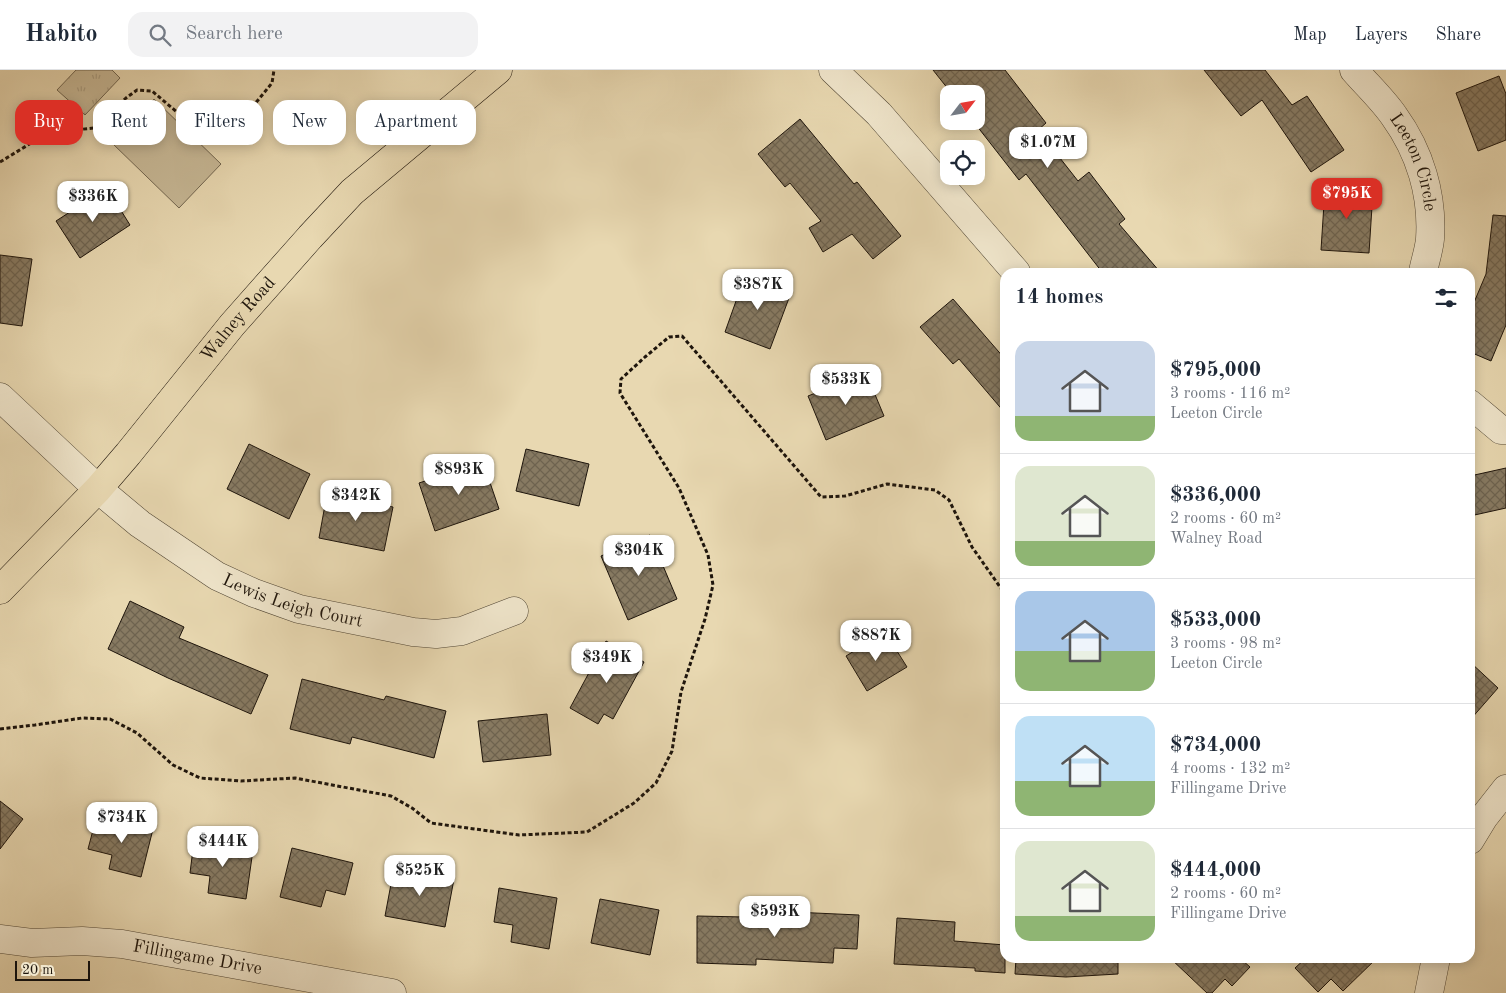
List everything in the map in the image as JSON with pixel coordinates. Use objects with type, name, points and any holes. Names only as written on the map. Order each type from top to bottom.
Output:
[{"type":"main road","name":"Walney Road","points":[[0,590],[98,489],[232,325],[346,199],[498,70]]},
{"type":"street","points":[[833,70],[879,114],[1013,268]]},
{"type":"street","name":"Leeton Circle","points":[[1354,70],[1394,115],[1413,146],[1426,181],[1430,216],[1430,240],[1424,268]]},
{"type":"street","name":"Lewis Leigh Court","points":[[0,397],[98,489],[140,524],[217,576],[254,594],[298,609],[413,632],[436,634],[462,631],[514,611]]},
{"type":"street","points":[[1475,408],[1502,430],[1506,430]]},
{"type":"street","points":[[1475,832],[1484,817],[1506,790]]},
{"type":"street","name":"Fillingame Drive","points":[[0,939],[32,942],[82,941],[122,944],[392,993]]},
{"type":"street","points":[[1429,993],[1435,963]]},
{"type":"path","points":[[0,162],[41,137],[65,131],[94,128],[137,90],[152,91],[197,129],[212,134],[231,129],[272,83],[274,70]]},
{"type":"path","points":[[0,729],[82,718],[110,719],[137,733],[173,765],[200,778],[240,781],[295,778],[391,796],[412,808],[431,824],[519,835],[587,832],[634,803],[656,783],[672,751],[681,692],[705,619],[713,585],[708,555],[679,488],[620,393],[621,379],[645,356],[669,337],[682,336],[821,498],[844,496],[887,484],[935,490],[949,500],[972,547],[1000,587]]},
{"type":"green space","points":[[76,70],[112,70],[120,78],[99,100],[93,100],[93,107],[85,115],[83,113],[83,100],[68,100],[57,90]]},
{"type":"green space","points":[[166,111],[176,120],[176,145],[201,145],[221,164],[179,208],[114,145],[166,145]]},
{"type":"building","points":[[933,70],[1005,70],[1046,123],[1038,130],[1078,181],[1089,172],[1125,219],[1119,224],[1157,268],[1099,268],[1026,174],[1019,180],[980,130],[985,130],[985,85],[945,85]]},
{"type":"building","points":[[1204,70],[1265,70],[1292,105],[1307,96],[1344,150],[1311,172],[1262,100],[1241,116]]},
{"type":"building","points":[[1499,76],[1506,94],[1506,140],[1478,151],[1456,93]]},
{"type":"building","points":[[800,119],[854,184],[857,182],[901,236],[873,259],[852,234],[823,252],[809,228],[821,221],[790,183],[785,187],[758,154]]},
{"type":"building","points":[[107,188],[130,225],[80,258],[56,221]]},
{"type":"building","points":[[1325,188],[1373,191],[1369,253],[1321,250]]},
{"type":"building","points":[[1493,215],[1506,216],[1506,325],[1491,361],[1475,354],[1475,300],[1486,274]]},
{"type":"building","points":[[0,255],[32,259],[22,326],[0,323]]},
{"type":"building","points":[[746,273],[792,290],[770,349],[725,332]]},
{"type":"building","points":[[953,299],[1000,353],[1000,407],[959,359],[953,364],[920,327]]},
{"type":"building","points":[[866,373],[884,416],[826,440],[808,396]]},
{"type":"building","points":[[249,444],[310,474],[289,519],[227,489]]},
{"type":"building","points":[[526,449],[589,464],[579,506],[516,491]]},
{"type":"building","points":[[483,462],[499,509],[435,531],[419,483]]},
{"type":"building","points":[[1506,468],[1506,508],[1475,515],[1475,475]]},
{"type":"building","points":[[327,494],[393,507],[384,551],[319,538]]},
{"type":"building","points":[[650,535],[677,599],[628,620],[601,556]]},
{"type":"building","points":[[130,601],[184,627],[179,638],[268,675],[251,714],[168,678],[108,649]]},
{"type":"building","points":[[885,632],[907,667],[867,691],[846,656]]},
{"type":"building","points":[[606,641],[644,662],[613,719],[604,714],[598,724],[570,708]]},
{"type":"building","points":[[1475,667],[1498,688],[1475,714]]},
{"type":"building","points":[[302,679],[384,700],[386,696],[446,711],[434,758],[352,737],[350,744],[290,729]]},
{"type":"building","points":[[547,714],[551,755],[483,762],[478,721]]},
{"type":"building","points":[[0,801],[23,819],[0,849]]},
{"type":"building","points":[[97,815],[153,829],[141,877],[109,869],[112,855],[88,849]]},
{"type":"building","points":[[194,841],[253,850],[246,899],[208,893],[210,876],[190,873]]},
{"type":"building","points":[[292,848],[353,863],[345,895],[326,890],[321,907],[280,897]]},
{"type":"building","points":[[394,868],[454,879],[445,927],[385,916]]},
{"type":"building","points":[[499,888],[557,898],[549,949],[511,942],[513,925],[494,922]]},
{"type":"building","points":[[600,899],[659,910],[650,955],[591,943]]},
{"type":"building","points":[[793,912],[859,915],[857,949],[834,948],[833,963],[756,959],[756,965],[697,963],[697,916],[792,918]]},
{"type":"building","points":[[897,918],[955,922],[954,941],[1000,945],[1000,963],[1005,963],[1005,973],[975,971],[975,968],[894,964]]},
{"type":"building","points":[[1016,963],[1118,963],[1118,974],[1066,977],[1015,974]]},
{"type":"building","points":[[1175,963],[1245,963],[1250,967],[1232,986],[1225,979],[1212,993],[1207,993]]},
{"type":"building","points":[[1300,963],[1372,963],[1343,991],[1331,979],[1318,992],[1295,968]]}]
